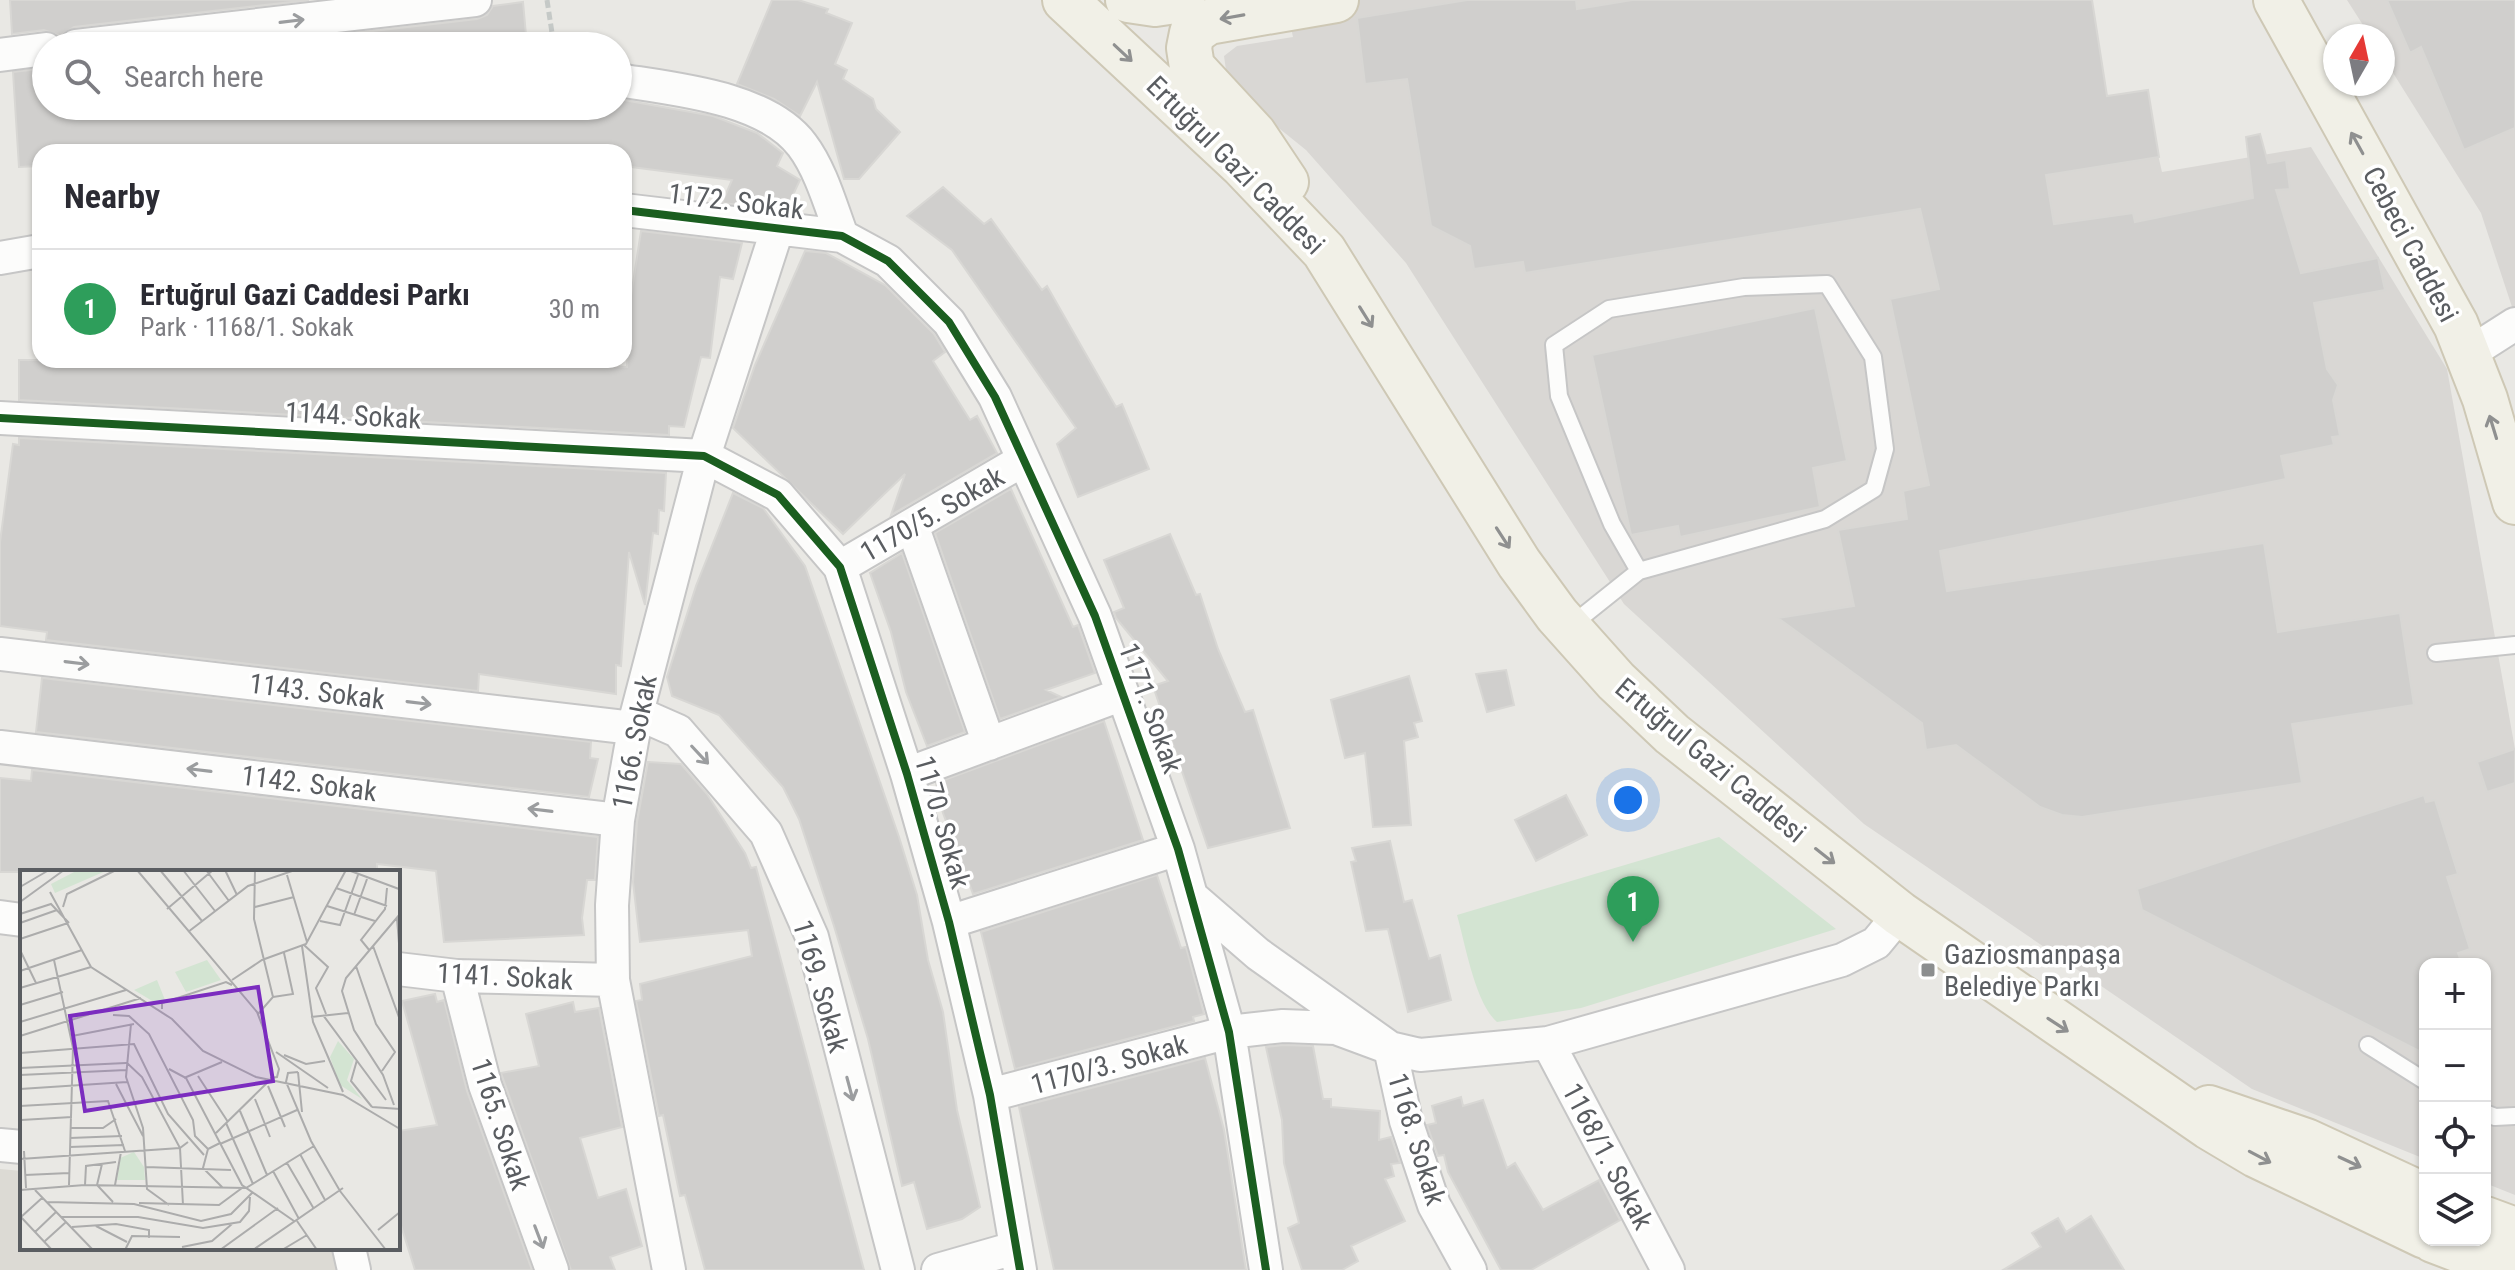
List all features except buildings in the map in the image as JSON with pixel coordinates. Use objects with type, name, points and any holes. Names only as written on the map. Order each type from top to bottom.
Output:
[{"type":"main road","name":"Ertuğrul Gazi Caddesi","points":[[1065,0],[1243,166],[1324,251],[1475,495],[1568,628],[1616,681],[1672,734],[1900,914],[2030,1006],[2256,1155],[2419,1233]]},
{"type":"main road","points":[[1128,0],[1155,4],[1182,0]]},
{"type":"main road","points":[[1324,251],[1292,190],[1254,134],[1192,67],[1189,48],[1192,33],[1208,22],[1336,0]]},
{"type":"main road","points":[[2248,0],[2300,40]]},
{"type":"main road","name":"Cebeci Caddesi","points":[[2276,0],[2468,354],[2515,502]]},
{"type":"main road","points":[[2171,1100],[2231,1112],[2293,1136],[2419,1193]]},
{"type":"main road","points":[[2455,1246],[2485,1254],[2515,1230]]},
{"type":"street","points":[[197,32],[475,0]]},
{"type":"street","points":[[0,55],[32,51]]},
{"type":"street","points":[[632,82],[696,92],[772,117],[803,145],[842,236]]},
{"type":"street","name":"1172. Sokak","points":[[632,211],[842,236]]},
{"type":"street","name":"1166. Sokak","points":[[669,1270],[613,980],[612,905],[618,820],[635,720],[704,456],[778,227]]},
{"type":"street","name":"1171. Sokak","points":[[842,236],[888,261],[949,322],[995,397],[1095,616],[1178,849],[1229,1032],[1266,1270]]},
{"type":"street","points":[[0,258],[32,252]]},
{"type":"street","points":[[2468,354],[2515,324]]},
{"type":"street","name":"1144. Sokak","points":[[0,418],[704,456]]},
{"type":"street","name":"1170. Sokak","points":[[704,456],[778,495],[840,567],[907,774],[949,922],[990,1095],[1018,1259]]},
{"type":"street","name":"1170/5. Sokak","points":[[840,567],[1023,460]]},
{"type":"street","points":[[912,525],[989,744]]},
{"type":"street","name":"1143. Sokak","points":[[0,654],[635,720]]},
{"type":"street","points":[[907,774],[1123,694]]},
{"type":"street","name":"1169. Sokak","points":[[635,720],[678,731],[766,833],[812,937],[898,1270]]},
{"type":"street","name":"1142. Sokak","points":[[0,747],[618,820]]},
{"type":"street","points":[[949,922],[1178,849]]},
{"type":"street","points":[[1191,896],[1258,954],[1390,1048]]},
{"type":"street","name":"1170/3. Sokak","points":[[990,1095],[1229,1032],[1283,1026],[1336,1028],[1390,1048],[1420,1055],[1548,1043],[1842,960],[1876,943],[1900,914]]},
{"type":"street","points":[[0,917],[20,920]]},
{"type":"street","name":"1141. Sokak","points":[[400,969],[457,976],[613,980]]},
{"type":"street","name":"1165. Sokak","points":[[457,976],[485,1085],[552,1270]]},
{"type":"street","name":"1168/1. Sokak","points":[[1548,1043],[1668,1270]]},
{"type":"street","name":"1168. Sokak","points":[[1390,1048],[1406,1121],[1434,1205],[1470,1270]]},
{"type":"street","points":[[0,1145],[20,1147]]},
{"type":"street","points":[[349,1250],[354,1270]]},
{"type":"street","points":[[938,1270],[1018,1259]]},
{"type":"lane","points":[[1568,628],[1639,571],[1825,519],[1874,489],[1885,449],[1873,357],[1827,284],[1744,287],[1609,309],[1554,345],[1559,396],[1612,524],[1639,571]]},
{"type":"lane","points":[[2436,653],[2515,645]]},
{"type":"lane","points":[[2368,1045],[2419,1077]]},
{"type":"lane","points":[[2491,1115],[2515,1116]]},
{"type":"path","points":[[547,0],[552,32]]},
{"type":"shaded area","points":[[1285,0],[2084,0],[2103,103],[2144,94],[2162,172],[2311,147],[2447,369],[2515,749],[2515,1195],[2491,1185],[2491,958],[2419,958],[2419,1157],[2252,1089],[1864,824],[1624,604],[1406,263],[1306,150],[1244,100],[1227,77],[1224,56],[1237,46],[1293,37]]},
{"type":"shaded area","points":[[2347,0],[2515,0],[2515,316],[2481,213],[2395,76],[2395,24],[2362,24]]},
{"type":"shaded area","points":[[0,1169],[20,1171],[20,1250],[333,1250],[338,1270],[0,1270]]},
{"type":"green space","points":[[1719,837],[1836,929],[1581,1008],[1497,1022],[1489,1013],[1477,987],[1457,915]]},
{"type":"cycle path","points":[[632,211],[842,236],[888,261],[949,322],[995,397],[1095,616],[1178,849],[1229,1032],[1266,1270]]},
{"type":"cycle path","points":[[0,418],[704,456],[778,495],[840,567],[907,774],[949,922],[990,1095],[1020,1270]]},
{"type":"place","name":"Ertuğrul Gazi Caddesi Parkı","points":[[1633,942]]},
{"type":"place","name":"Gaziosmanpaşa Belediye Parkı","points":[[1928,970]]}]
